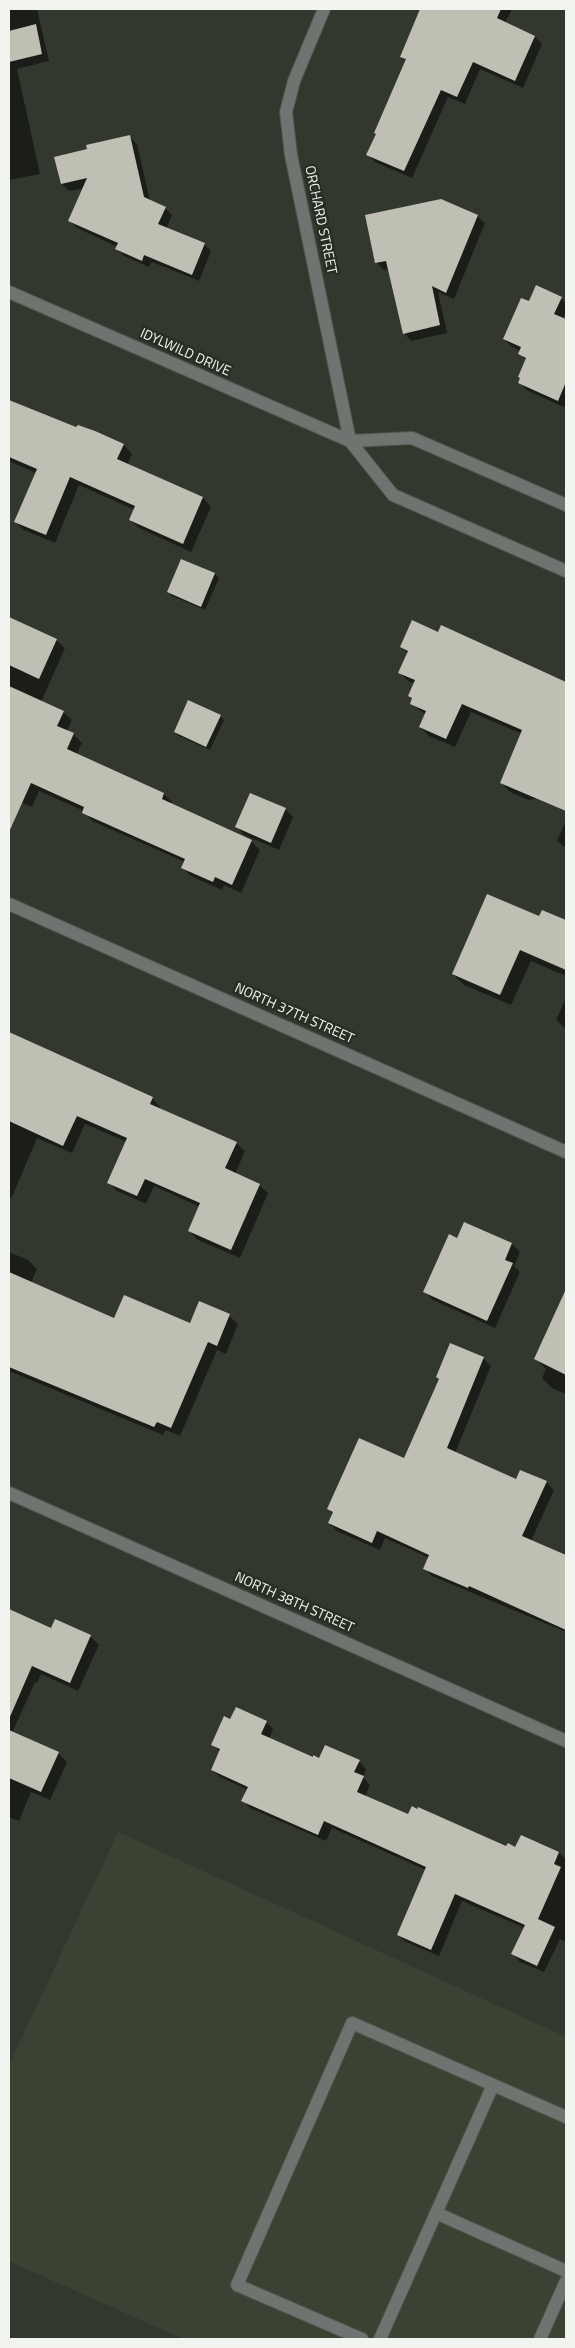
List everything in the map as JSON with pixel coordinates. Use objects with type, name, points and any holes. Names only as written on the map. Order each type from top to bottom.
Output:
[{"type":"street","name":"ORCHARD STREET","points":[[324,9],[294,81],[286,112],[291,155],[350,442]]},
{"type":"street","name":"IDYLWILD DRIVE","points":[[9,292],[350,442],[393,495],[566,571]]},
{"type":"street","name":"IDYLWILD DRIVE","points":[[350,442],[412,438],[566,505]]},
{"type":"street","name":"NORTH 37TH STREET","points":[[9,904],[566,1152]]},
{"type":"street","name":"NORTH 38TH STREET","points":[[9,1493],[566,1741]]},
{"type":"street","points":[[362,2339],[237,2285],[352,2023],[566,2117]]},
{"type":"street","points":[[380,2339],[493,2085]]},
{"type":"street","points":[[436,2213],[566,2271]]},
{"type":"street","points":[[540,2339],[566,2281]]},
{"type":"shaded area","points":[[118,1832],[566,2037],[566,2339],[183,2339],[9,2261],[9,2065]]},
{"type":"building","points":[[420,9],[501,9],[497,18],[535,36],[515,81],[473,62],[457,97],[441,90],[404,171],[366,155],[406,59],[400,57]]},
{"type":"building","points":[[36,24],[42,54],[9,62],[9,31]]},
{"type":"building","points":[[130,135],[144,197],[166,207],[158,224],[205,243],[192,275],[144,255],[142,261],[115,249],[118,243],[68,221],[87,178],[61,184],[54,157],[87,149],[86,145]]},
{"type":"building","points":[[441,199],[478,215],[446,293],[432,286],[440,325],[403,334],[386,261],[375,263],[365,215]]},
{"type":"building","points":[[536,285],[562,297],[554,314],[566,319],[566,382],[558,401],[518,383],[520,378],[518,377],[526,358],[518,354],[521,347],[503,339],[521,298],[529,301]]},
{"type":"building","points":[[9,400],[76,427],[78,425],[95,431],[124,444],[117,459],[203,497],[183,544],[129,520],[135,506],[70,477],[46,535],[14,522],[37,469],[9,457]]},
{"type":"building","points":[[181,559],[215,573],[201,607],[167,592]]},
{"type":"building","points":[[9,617],[57,639],[39,679],[9,665]]},
{"type":"building","points":[[412,620],[438,632],[441,625],[566,682],[566,811],[500,783],[522,730],[462,704],[446,739],[419,727],[426,711],[410,704],[412,698],[408,696],[415,680],[398,673],[408,651],[400,647]]},
{"type":"building","points":[[9,686],[64,711],[57,726],[74,733],[67,749],[164,793],[162,799],[252,840],[232,885],[215,877],[213,882],[181,868],[185,859],[82,813],[84,807],[31,783],[9,832]]},
{"type":"building","points":[[188,700],[221,715],[206,747],[174,732]]},
{"type":"building","points":[[250,793],[286,808],[271,843],[235,827]]},
{"type":"building","points":[[487,894],[539,916],[542,910],[566,920],[566,970],[520,950],[500,995],[452,974]]},
{"type":"building","points":[[9,1032],[153,1097],[150,1104],[237,1142],[225,1168],[260,1184],[231,1250],[188,1231],[200,1203],[145,1179],[137,1196],[107,1183],[127,1138],[77,1116],[63,1146],[9,1121]]},
{"type":"building","points":[[464,1222],[512,1243],[505,1260],[513,1263],[487,1321],[423,1292],[449,1234],[457,1238]]},
{"type":"building","points":[[9,1272],[114,1318],[124,1295],[190,1323],[199,1301],[230,1314],[217,1346],[208,1342],[171,1428],[157,1422],[154,1427],[9,1367]]},
{"type":"building","points":[[566,1289],[566,1375],[534,1359]]},
{"type":"building","points":[[450,1343],[484,1357],[447,1448],[516,1479],[520,1470],[547,1481],[522,1536],[566,1555],[566,1630],[469,1586],[468,1588],[423,1569],[429,1555],[377,1531],[372,1543],[328,1523],[333,1512],[327,1509],[359,1438],[404,1458],[439,1379],[436,1377]]},
{"type":"building","points":[[9,1609],[51,1628],[55,1619],[91,1635],[70,1683],[32,1666],[9,1719]]},
{"type":"building","points":[[236,1707],[267,1721],[261,1734],[313,1757],[313,1755],[319,1758],[325,1745],[360,1760],[354,1772],[364,1776],[357,1792],[408,1814],[412,1806],[417,1809],[418,1807],[506,1846],[508,1843],[515,1847],[521,1835],[559,1852],[554,1864],[561,1867],[538,1919],[555,1927],[537,1966],[511,1954],[525,1925],[455,1894],[431,1950],[397,1935],[426,1867],[324,1821],[318,1835],[241,1801],[248,1787],[211,1770],[220,1749],[211,1745],[224,1716],[230,1719]]},
{"type":"building","points":[[9,1730],[59,1752],[41,1792],[9,1778]]}]
